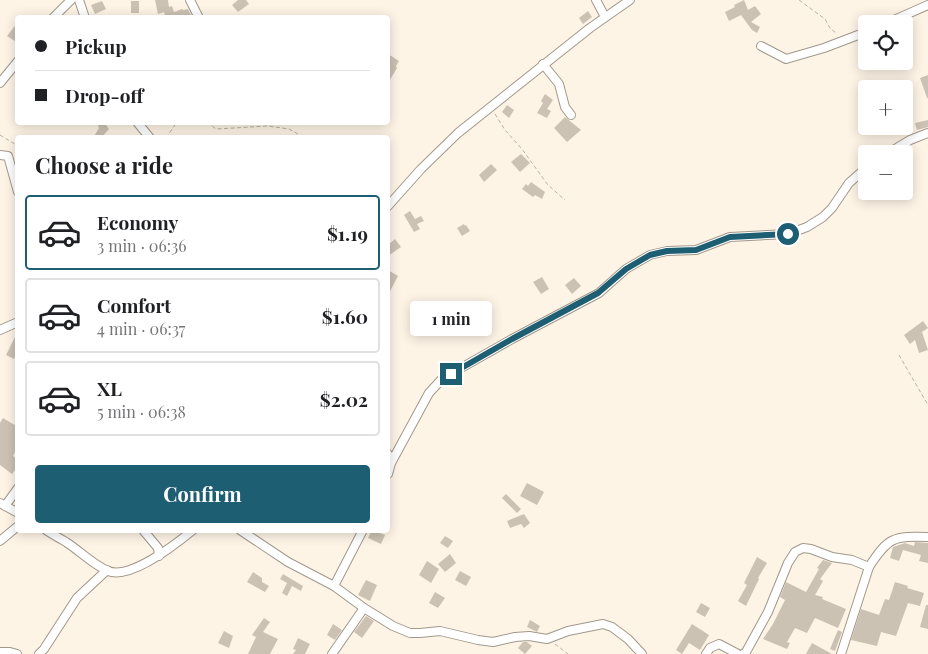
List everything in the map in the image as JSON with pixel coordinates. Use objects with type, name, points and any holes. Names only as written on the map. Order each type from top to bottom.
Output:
[{"type":"street","points":[[56,15],[71,0]]},
{"type":"street","points":[[78,0],[84,15]]},
{"type":"street","points":[[190,0],[197,15]]},
{"type":"street","points":[[596,0],[605,17]]},
{"type":"street","points":[[390,204],[421,169],[458,133],[543,64],[630,0]]},
{"type":"street","points":[[906,15],[928,6]]},
{"type":"street","points":[[762,46],[786,58],[824,48],[858,35]]},
{"type":"street","points":[[543,64],[559,84],[565,107],[571,115]]},
{"type":"street","points":[[0,84],[15,65]]},
{"type":"street","points":[[139,125],[147,135]]},
{"type":"street","points":[[902,145],[928,132]]},
{"type":"street","points":[[0,155],[8,156],[15,181]]},
{"type":"street","points":[[390,467],[429,393],[441,380],[598,293],[626,269],[650,255],[667,251],[696,250],[730,237],[788,234],[807,227],[823,217],[832,208],[849,183],[858,175]]},
{"type":"street","points":[[0,330],[15,323]]},
{"type":"street","points":[[15,491],[3,504],[15,511]]},
{"type":"street","points":[[0,541],[15,528]]},
{"type":"street","points":[[51,533],[114,573],[127,571],[159,556],[189,533]]},
{"type":"street","points":[[146,533],[158,548],[159,556]]},
{"type":"street","points":[[244,533],[288,562],[334,586],[393,626],[410,633],[420,634],[440,631],[493,642],[529,636],[547,639],[568,631],[603,624],[612,627],[628,639],[642,654]]},
{"type":"street","points":[[334,586],[361,533]]},
{"type":"street","points":[[842,654],[869,567],[875,557],[890,540],[915,536],[928,537]]},
{"type":"street","points":[[743,654],[768,612],[788,563],[795,552],[803,548],[812,549],[832,557],[852,560],[869,567]]},
{"type":"street","points":[[39,654],[44,650],[77,598],[107,570]]},
{"type":"street","points":[[332,654],[364,608]]},
{"type":"street","points":[[706,654],[710,648],[719,644],[738,654]]},
{"type":"street","points":[[0,652],[18,654]]},
{"type":"path","points":[[799,0],[825,19],[830,28],[837,34],[848,39]]},
{"type":"path","points":[[491,107],[505,130],[522,149],[548,185],[565,200]]},
{"type":"path","points":[[209,125],[216,129],[268,126],[289,129],[300,135]]},
{"type":"path","points":[[0,136],[15,144]]},
{"type":"path","points":[[899,355],[928,405]]},
{"type":"path","points":[[547,639],[568,654]]},
{"type":"building","points":[[155,0],[168,0],[169,7],[172,6],[174,12],[188,9],[191,15],[165,15],[164,12],[158,14]]},
{"type":"building","points":[[238,0],[246,0],[249,4],[238,12],[232,5]]},
{"type":"building","points":[[744,0],[748,10],[755,6],[761,14],[751,22],[760,27],[757,33],[752,30],[741,15],[729,21],[725,12]]},
{"type":"building","points":[[102,1],[106,9],[95,14],[91,5]]},
{"type":"building","points":[[131,1],[139,1],[139,13],[131,13]]},
{"type":"building","points":[[588,11],[592,17],[583,24],[579,18]]},
{"type":"building","points":[[15,26],[15,41],[7,36]]},
{"type":"building","points":[[390,55],[399,61],[396,66],[397,68],[390,80]]},
{"type":"building","points":[[928,75],[928,98],[927,98],[920,78]]},
{"type":"building","points":[[545,94],[553,100],[547,109],[551,111],[547,118],[537,113],[543,103],[541,101]]},
{"type":"building","points":[[507,105],[514,110],[509,118],[502,112]]},
{"type":"building","points":[[565,117],[581,130],[567,142],[554,128]]},
{"type":"building","points":[[928,120],[928,127],[917,130],[915,123]]},
{"type":"building","points":[[106,125],[109,129],[104,135],[95,135],[99,128],[98,126]]},
{"type":"building","points":[[521,154],[530,163],[520,172],[511,162]]},
{"type":"building","points":[[491,164],[497,170],[484,182],[479,175]]},
{"type":"building","points":[[531,182],[545,192],[542,199],[535,195],[533,197],[522,189]]},
{"type":"building","points":[[410,211],[415,219],[421,216],[424,221],[417,224],[420,229],[414,232],[404,215]]},
{"type":"building","points":[[464,224],[470,231],[462,236],[457,228]]},
{"type":"building","points":[[395,239],[401,247],[390,255],[390,243]]},
{"type":"building","points":[[390,271],[398,276],[390,291]]},
{"type":"building","points":[[542,277],[549,289],[541,294],[533,282]]},
{"type":"building","points":[[574,278],[581,286],[572,294],[565,285]]},
{"type":"building","points":[[923,321],[928,328],[922,332],[928,350],[919,353],[915,340],[910,344],[904,335]]},
{"type":"building","points":[[15,337],[14,359],[6,355]]},
{"type":"building","points":[[3,418],[15,425],[15,452],[13,456],[15,458],[15,470],[12,474],[0,465],[0,423]]},
{"type":"building","points":[[527,483],[544,492],[537,505],[520,496]]},
{"type":"building","points":[[506,494],[521,509],[517,513],[502,498]]},
{"type":"building","points":[[524,514],[530,523],[524,528],[521,524],[510,528],[507,521]]},
{"type":"building","points":[[370,533],[385,535],[381,544],[368,538]]},
{"type":"building","points":[[445,536],[453,541],[448,548],[440,543]]},
{"type":"building","points":[[915,542],[928,543],[928,563],[919,561],[921,555],[903,550],[899,561],[890,558],[893,547],[905,543],[914,546]]},
{"type":"building","points":[[450,554],[456,563],[445,572],[438,564]]},
{"type":"building","points":[[757,557],[767,563],[758,578],[746,606],[738,601],[747,585],[744,583]]},
{"type":"building","points":[[823,560],[832,563],[820,579],[823,581],[815,595],[846,609],[838,628],[815,618],[807,633],[795,628],[787,642],[790,643],[787,649],[763,639],[785,600],[780,597],[786,582],[806,592],[819,569],[817,568]]},
{"type":"building","points":[[427,561],[439,569],[431,583],[419,575]]},
{"type":"building","points":[[460,571],[471,577],[466,586],[455,580]]},
{"type":"building","points":[[253,572],[262,578],[262,582],[269,586],[265,592],[247,582]]},
{"type":"building","points":[[283,574],[303,586],[301,591],[292,586],[287,596],[282,593],[287,583],[280,579]]},
{"type":"building","points":[[366,580],[377,585],[370,601],[358,595]]},
{"type":"building","points":[[895,582],[924,593],[920,606],[908,603],[896,636],[881,632],[877,646],[851,640],[861,609],[879,615],[885,599],[889,600]]},
{"type":"building","points":[[435,592],[445,598],[438,608],[429,603]]},
{"type":"building","points":[[701,603],[710,608],[705,617],[696,612]]},
{"type":"building","points":[[926,605],[928,605],[928,629],[920,627]]},
{"type":"building","points":[[366,616],[374,621],[362,638],[354,632]]},
{"type":"building","points":[[264,618],[270,622],[263,632],[278,639],[270,654],[248,654],[256,637],[252,635]]},
{"type":"building","points":[[530,620],[540,626],[537,632],[527,627]]},
{"type":"building","points":[[333,624],[342,630],[335,640],[327,635]]},
{"type":"building","points":[[692,624],[709,635],[700,650],[689,643],[682,654],[676,650]]},
{"type":"building","points":[[838,630],[842,632],[835,651],[830,649]]},
{"type":"building","points":[[224,631],[233,636],[229,648],[218,643]]},
{"type":"building","points":[[298,638],[310,644],[305,654],[293,654],[296,650],[293,649]]},
{"type":"building","points":[[523,642],[527,642],[532,646],[525,654],[518,648]]},
{"type":"building","points":[[812,643],[832,654],[806,654]]},
{"type":"route","points":[[451,374],[598,293],[626,269],[650,255],[667,251],[696,250],[730,237],[788,234]]}]
